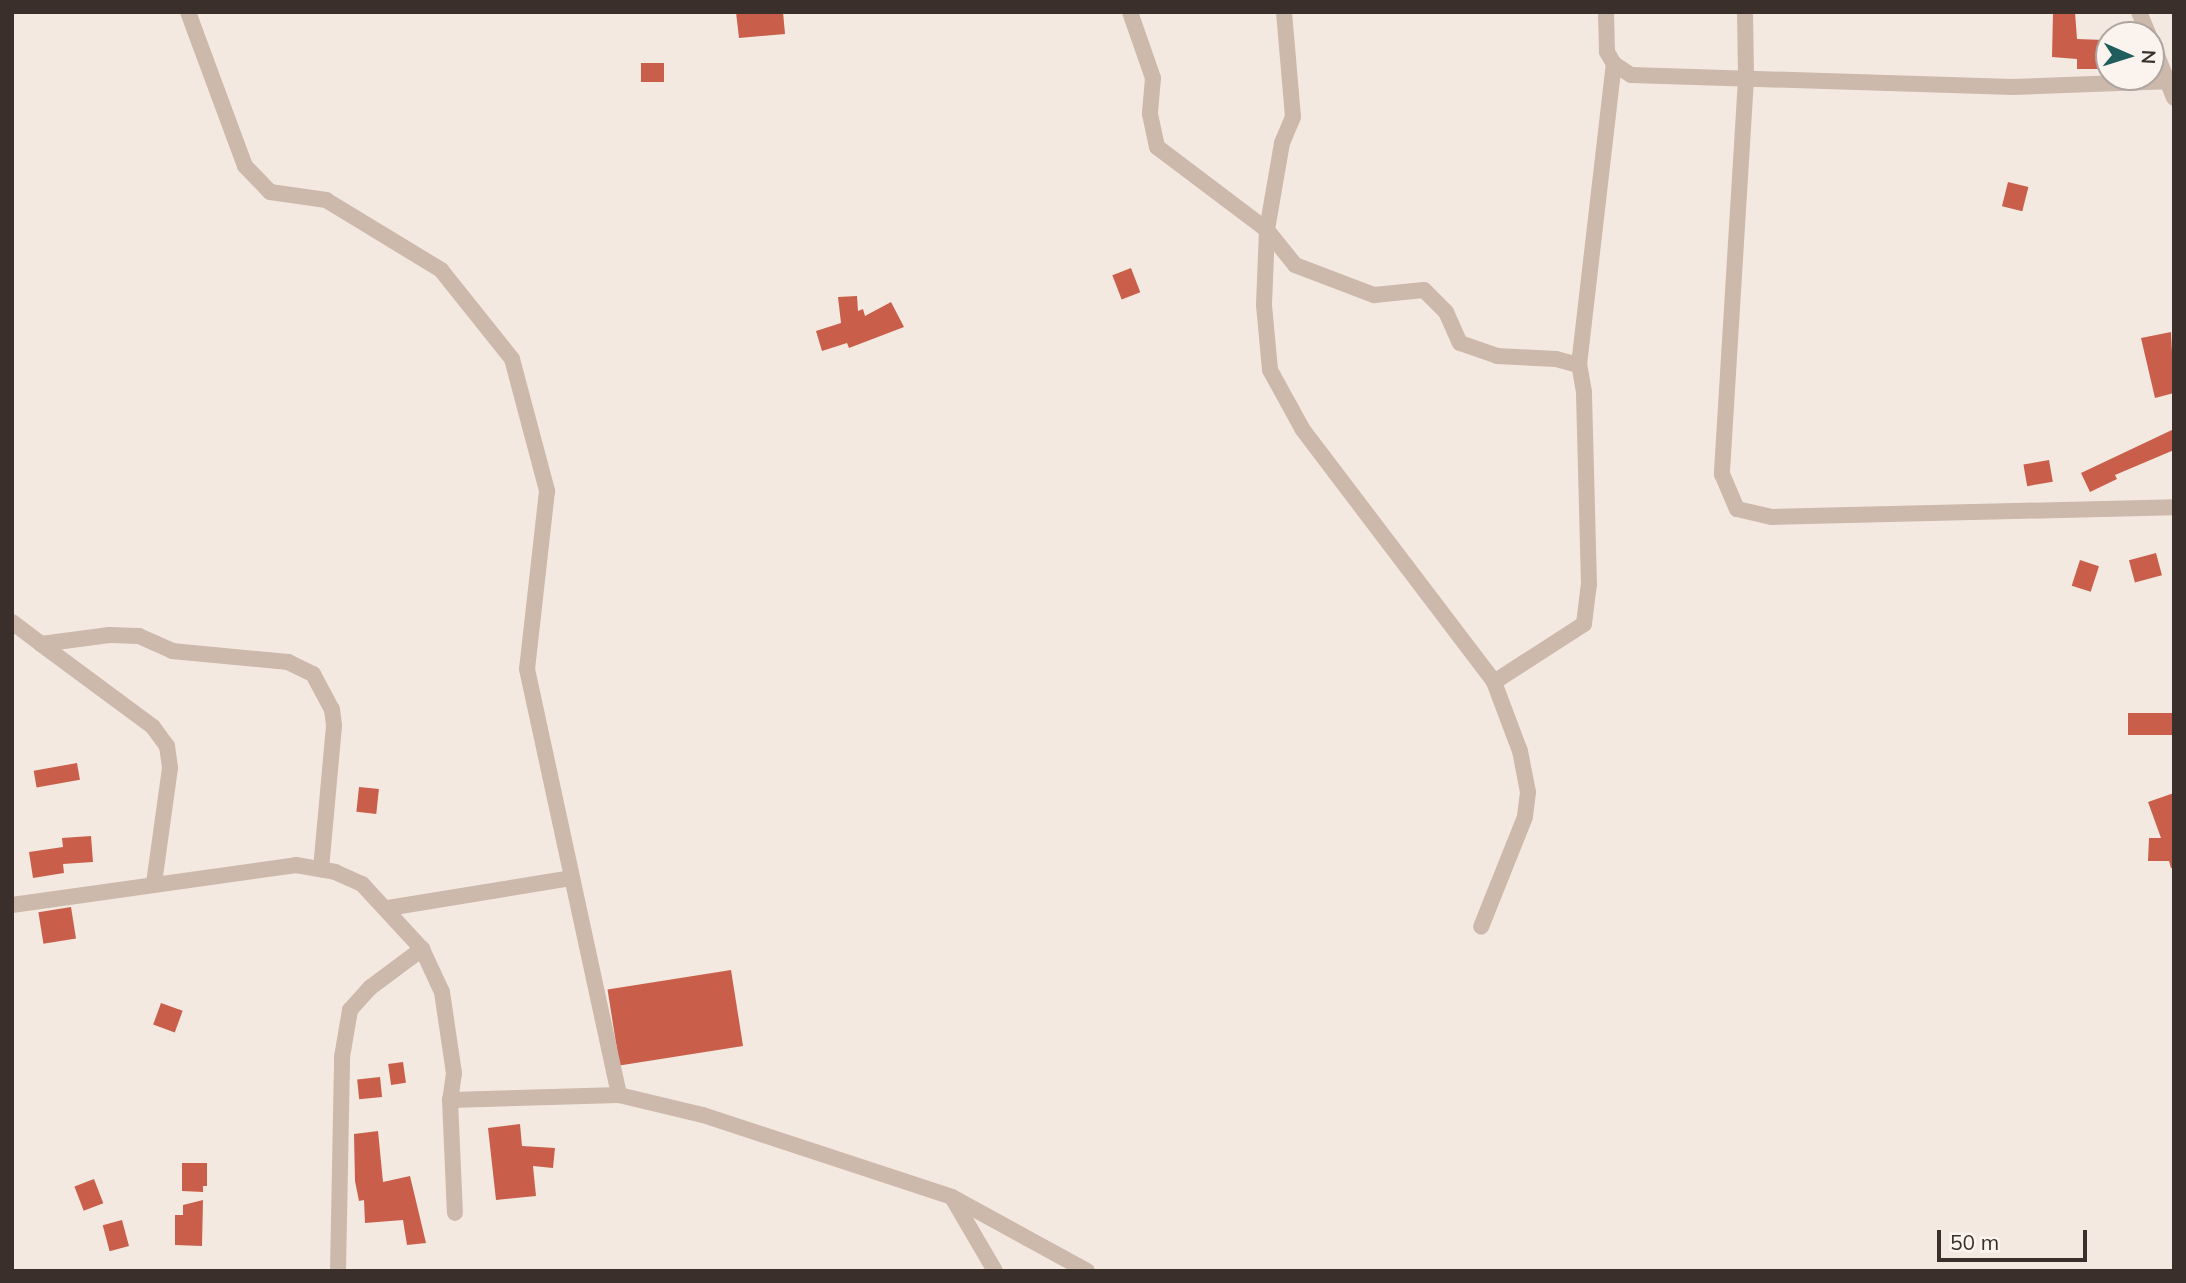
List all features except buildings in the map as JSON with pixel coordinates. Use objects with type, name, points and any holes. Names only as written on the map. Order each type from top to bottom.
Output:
[{"type":"street","points":[[188,12],[245,166],[253,175],[270,192],[326,201],[441,270],[512,359],[547,491],[527,669],[619,1095]]},
{"type":"street","points":[[1130,12],[1153,78],[1150,114],[1157,147],[1268,230],[1295,265],[1374,295],[1424,290],[1446,312],[1460,343],[1497,356],[1556,359],[1579,366]]},
{"type":"street","points":[[1284,12],[1293,117],[1282,143],[1268,230],[1264,305],[1270,370],[1303,430],[1494,682],[1520,751],[1528,792],[1525,817],[1481,927]]},
{"type":"street","points":[[1606,12],[1607,52],[1614,64],[1631,75],[2013,87],[2171,81],[2174,98]]},
{"type":"street","points":[[1745,12],[1746,79],[1723,474],[1737,509],[1772,517],[2174,506]]},
{"type":"street","points":[[1494,682],[1584,624],[1589,584],[1584,392],[1579,366],[1614,64]]},
{"type":"street","points":[[12,622],[153,727],[167,746],[170,768],[154,884]]},
{"type":"street","points":[[41,644],[109,635],[139,636],[172,651],[288,662],[313,674],[332,709],[334,726],[321,869]]},
{"type":"street","points":[[12,905],[296,865],[321,869],[362,884],[388,908],[422,949],[443,992],[454,1073],[450,1100],[455,1213]]},
{"type":"street","points":[[388,908],[571,878]]},
{"type":"street","points":[[338,1271],[342,1057],[350,1010],[371,987],[422,949]]},
{"type":"street","points":[[450,1100],[619,1095],[703,1115],[952,1197],[1087,1271]]},
{"type":"street","points":[[952,1197],[996,1271]]}]
